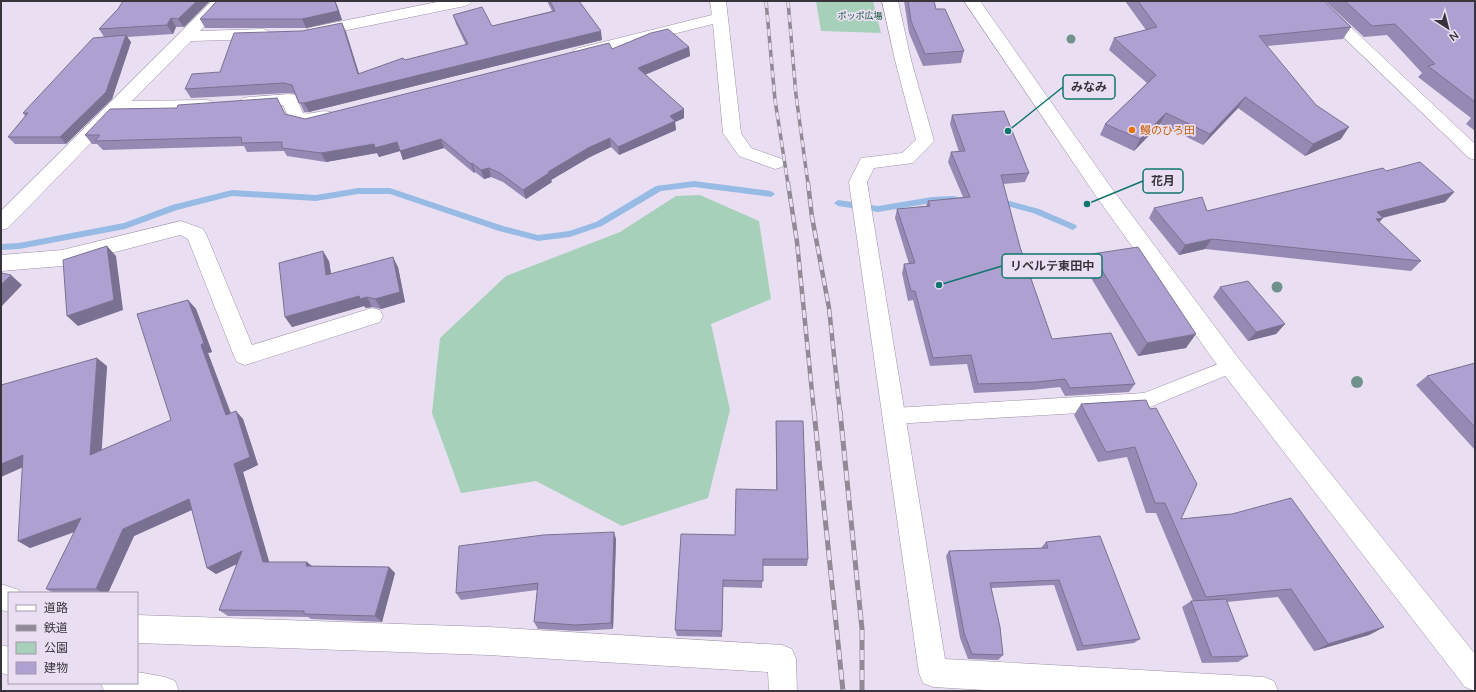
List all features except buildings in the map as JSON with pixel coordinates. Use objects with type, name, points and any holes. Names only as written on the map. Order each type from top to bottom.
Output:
[{"type":"street","points":[[1,223],[221,1]]},
{"type":"street","points":[[298,34],[306,34],[465,1]]},
{"type":"street","points":[[718,1],[732,133],[745,152],[775,163]]},
{"type":"street","points":[[890,1],[903,60],[925,142],[907,158],[868,162],[858,182],[934,673],[1131,687],[1264,691]]},
{"type":"street","points":[[972,1],[1102,191],[1231,366],[1475,677]]},
{"type":"street","points":[[1314,1],[1475,154]]},
{"type":"street","points":[[565,56],[720,18]]},
{"type":"street","points":[[186,36],[274,34]]},
{"type":"street","points":[[116,107],[289,99],[296,117],[309,120],[340,112]]},
{"type":"street","points":[[1,263],[62,258],[181,228],[196,234],[245,356],[372,316]]},
{"type":"street","points":[[138,629],[488,641],[782,658],[783,691]]},
{"type":"street","points":[[121,684],[165,691]]},
{"type":"lane","points":[[894,416],[1145,401],[1231,366]]},
{"type":"green space","name":"ポッポ広場","points":[[816,1],[873,1],[881,33],[821,31]]},
{"type":"green space","points":[[700,195],[759,221],[771,299],[711,324],[730,410],[708,498],[622,526],[536,481],[461,493],[432,413],[440,338],[506,276],[620,232],[676,196]]},
{"type":"waterway","points":[[1,247],[19,246],[125,226],[175,207],[232,193],[316,198],[358,191],[390,191],[502,229],[538,238],[570,234],[599,224],[659,188],[694,184],[771,194]]},
{"type":"waterway","points":[[838,203],[878,209],[932,200],[954,199]]},
{"type":"waterway","points":[[995,200],[1036,211],[1073,227]]},
{"type":"railway","points":[[766,1],[775,100],[788,184]]},
{"type":"railway","points":[[788,1],[796,95],[808,184]]},
{"type":"railway","points":[[788,183],[797,242],[814,412]]},
{"type":"railway","points":[[808,183],[812,217],[829,308],[840,412]]},
{"type":"railway","points":[[814,411],[843,691]]},
{"type":"railway","points":[[840,411],[862,629],[862,691]]},
{"type":"place","name":"鰻のひろ田","points":[[1132,130]]},
{"type":"place","name":"みなみ","points":[[1008,131]]},
{"type":"place","name":"花月","points":[[1087,204]]},
{"type":"place","name":"リベルテ東田中","points":[[939,285]]}]
